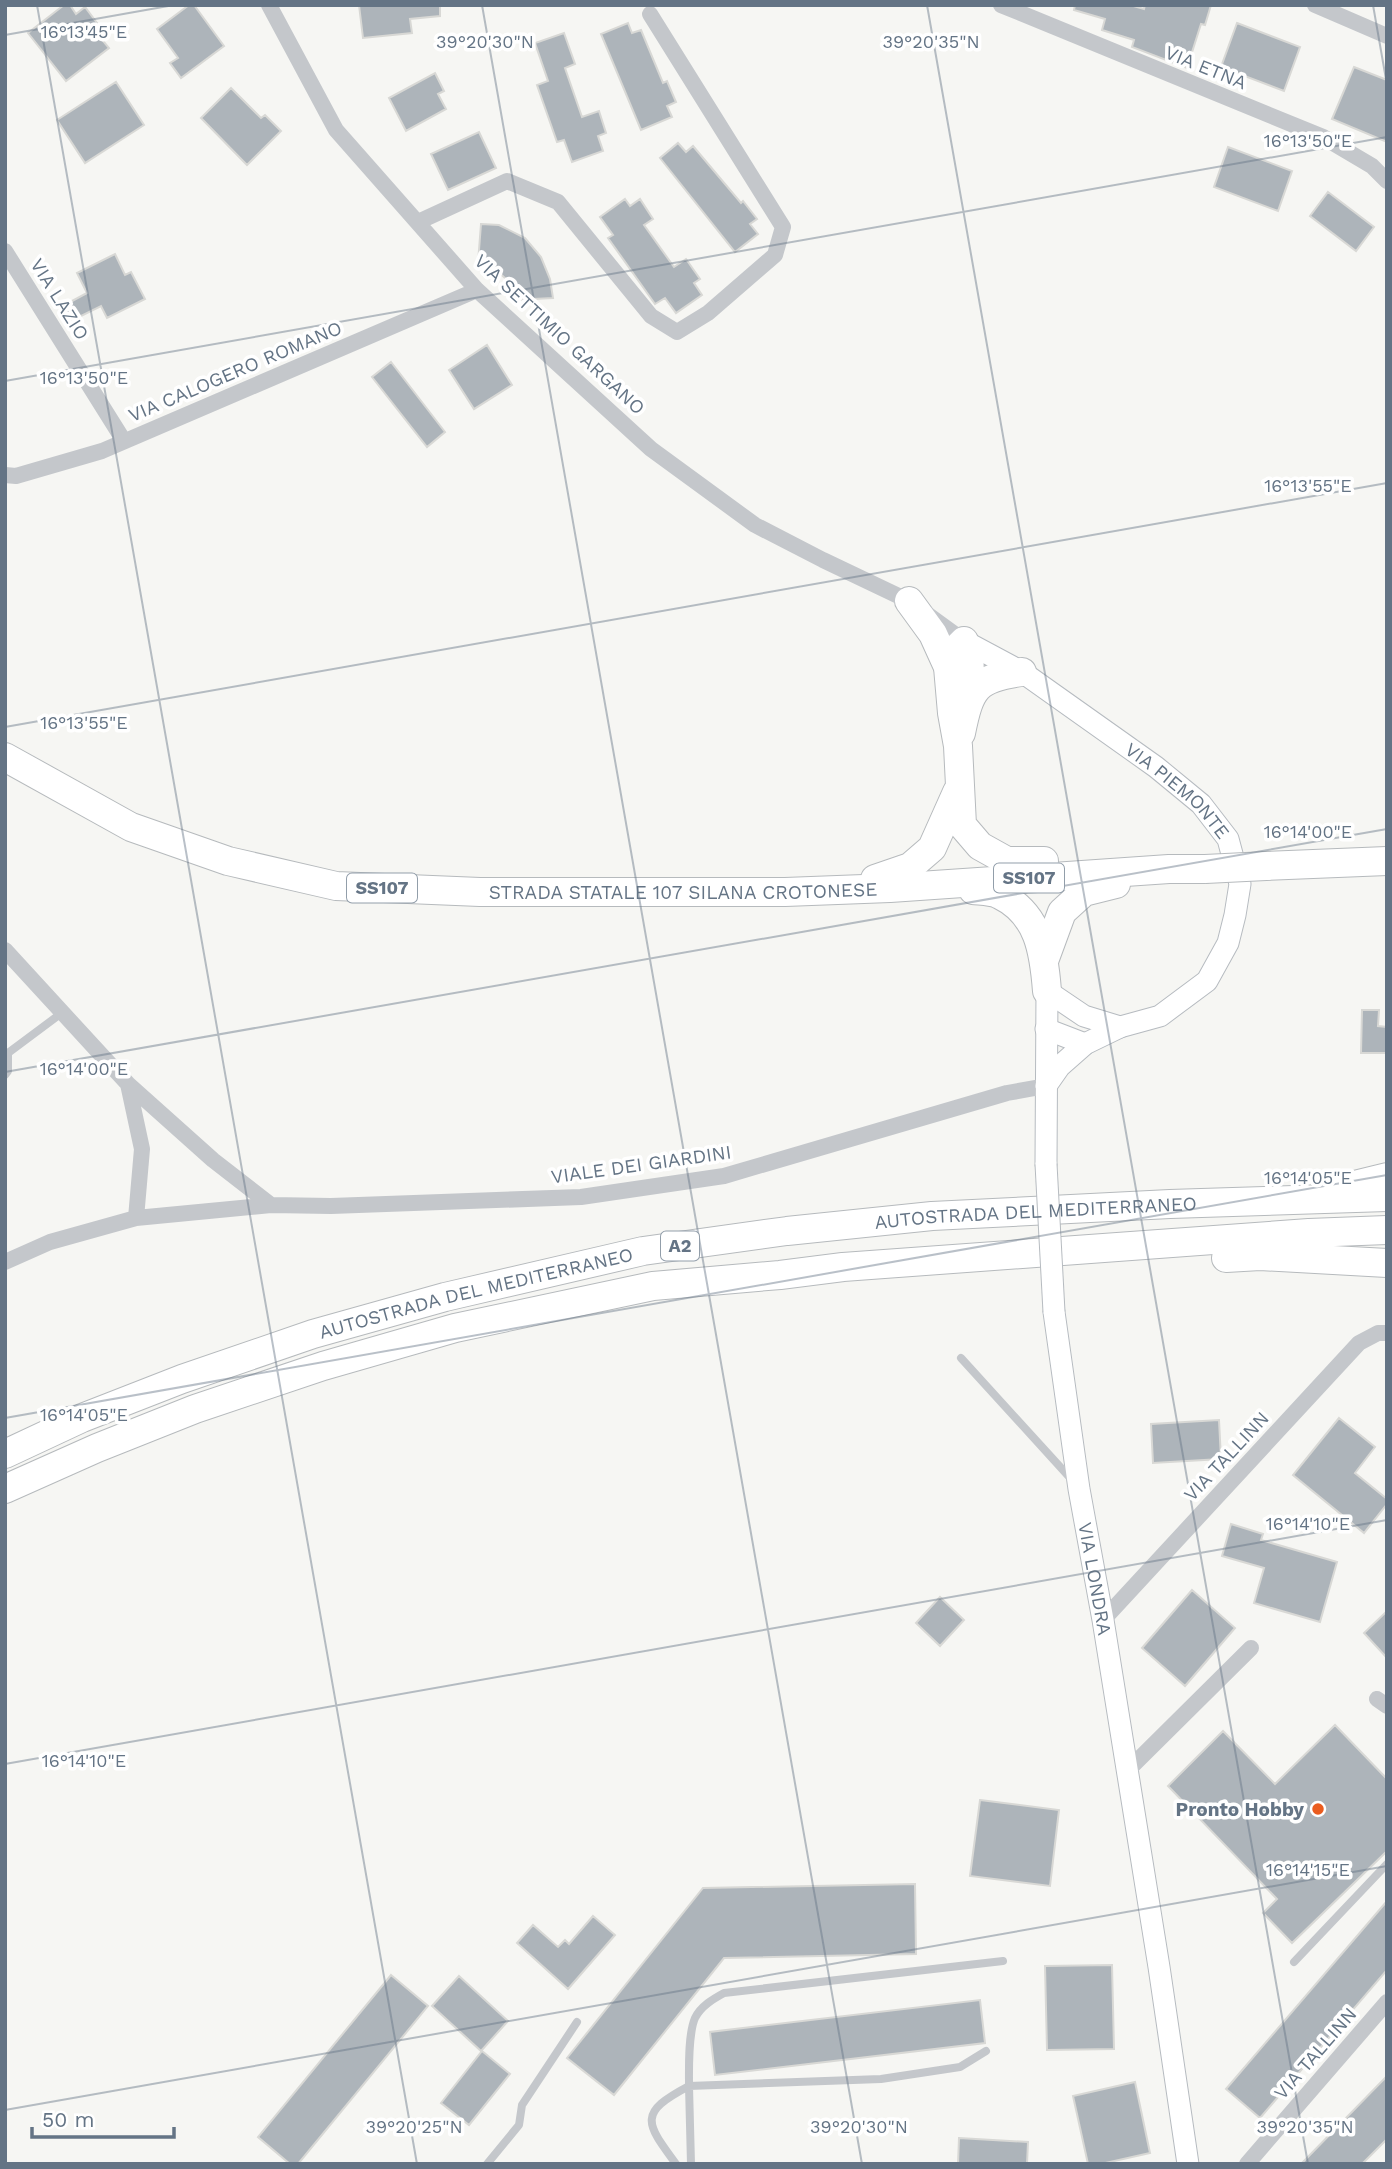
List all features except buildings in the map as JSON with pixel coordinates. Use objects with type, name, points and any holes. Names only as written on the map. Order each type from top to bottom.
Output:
[{"type":"highway","points":[[909,601],[933,634],[948,667],[958,746],[962,825],[980,846],[1007,861],[1144,862],[1169,869]]},
{"type":"highway","points":[[948,667],[954,651],[964,641],[971,671],[958,746]]},
{"type":"highway","points":[[966,706],[979,683],[1000,675],[1023,672]]},
{"type":"highway","name":"STRADA STATALE 107 SILANA CROTONESE","points":[[5,757],[131,827],[228,861],[336,886],[480,892],[785,892],[1169,869],[1387,861]]},
{"type":"highway","points":[[785,892],[876,879],[910,867],[932,848],[959,786]]},
{"type":"highway","points":[[1044,961],[1062,912],[1084,892],[1205,869]]},
{"type":"highway","points":[[890,887],[972,890],[998,894],[1017,907],[1035,928],[1044,961],[1047,990]]},
{"type":"highway","points":[[1305,1199],[1387,1177]]},
{"type":"highway","name":"AUTOSTRADA DEL MEDITERRANEO","points":[[5,1454],[107,1408],[313,1334],[445,1297],[643,1251],[787,1231],[932,1216],[1387,1197]]},
{"type":"highway","name":"AUTOSTRADA DEL MEDITERRANEO","points":[[5,1489],[195,1409],[323,1366],[455,1328],[653,1286],[843,1267],[1309,1233],[1387,1230]]},
{"type":"highway","points":[[843,1267],[902,1277],[1260,1256],[1387,1263]]},
{"type":"street","name":"VIA SETTIMIO GARGANO","points":[[269,5],[336,130],[477,290],[651,449],[755,525],[909,601]]},
{"type":"street","name":"VIA ETNA","points":[[1002,5],[1323,137],[1372,166],[1387,181]]},
{"type":"street","points":[[1315,5],[1387,36]]},
{"type":"street","points":[[418,222],[507,181],[558,202],[651,316],[677,332],[708,313],[775,255],[783,227],[650,14]]},
{"type":"street","name":"VIA LAZIO","points":[[5,251],[124,441]]},
{"type":"street","name":"VIA CALOGERO ROMANO","points":[[5,475],[16,476],[102,450],[477,290]]},
{"type":"street","name":"VIA PIEMONTE","points":[[909,601],[964,641],[1023,672],[1156,767],[1201,804],[1228,839],[1240,884],[1237,905],[1228,943],[1207,981],[1160,1016],[1120,1027],[1085,1044],[1060,1066],[1046,1086]]},
{"type":"street","points":[[5,950],[128,1084],[213,1160],[271,1205]]},
{"type":"street","points":[[1047,990],[1084,1016],[1120,1027]]},
{"type":"street","name":"VIA LONDRA","points":[[1047,990],[1046,1164],[1054,1312],[1079,1489],[1103,1620],[1188,2164]]},
{"type":"street","points":[[1046,1029],[1084,1016]]},
{"type":"street","points":[[1046,1029],[1085,1044]]},
{"type":"street","points":[[128,1084],[142,1149],[136,1218]]},
{"type":"street","name":"VIALE DEI GIARDINI","points":[[5,1262],[50,1242],[136,1218],[271,1205],[331,1206],[581,1198],[724,1176],[1007,1093],[1046,1086]]},
{"type":"street","name":"VIA TALLINN","points":[[1103,1620],[1359,1343],[1387,1333]]},
{"type":"street","points":[[1127,1771],[1251,1648]]},
{"type":"street","name":"VIA TALLINN","points":[[1247,2164],[1387,2002]]},
{"type":"lane","points":[[5,1074],[8,1071],[8,1053],[62,1012]]},
{"type":"lane","points":[[961,1358],[1079,1489]]},
{"type":"lane","points":[[1294,1962],[1387,1864]]},
{"type":"lane","points":[[691,2164],[689,2050],[694,2019],[707,2003],[724,1993],[1003,1961]]},
{"type":"lane","points":[[487,2164],[519,2125],[522,2105],[577,2022]]},
{"type":"lane","points":[[676,2164],[653,2134],[651,2122],[655,2111],[667,2098],[689,2086],[881,2078],[960,2067],[986,2051]]},
{"type":"place","name":"Pronto Hobby","points":[[1318,1809]]}]
